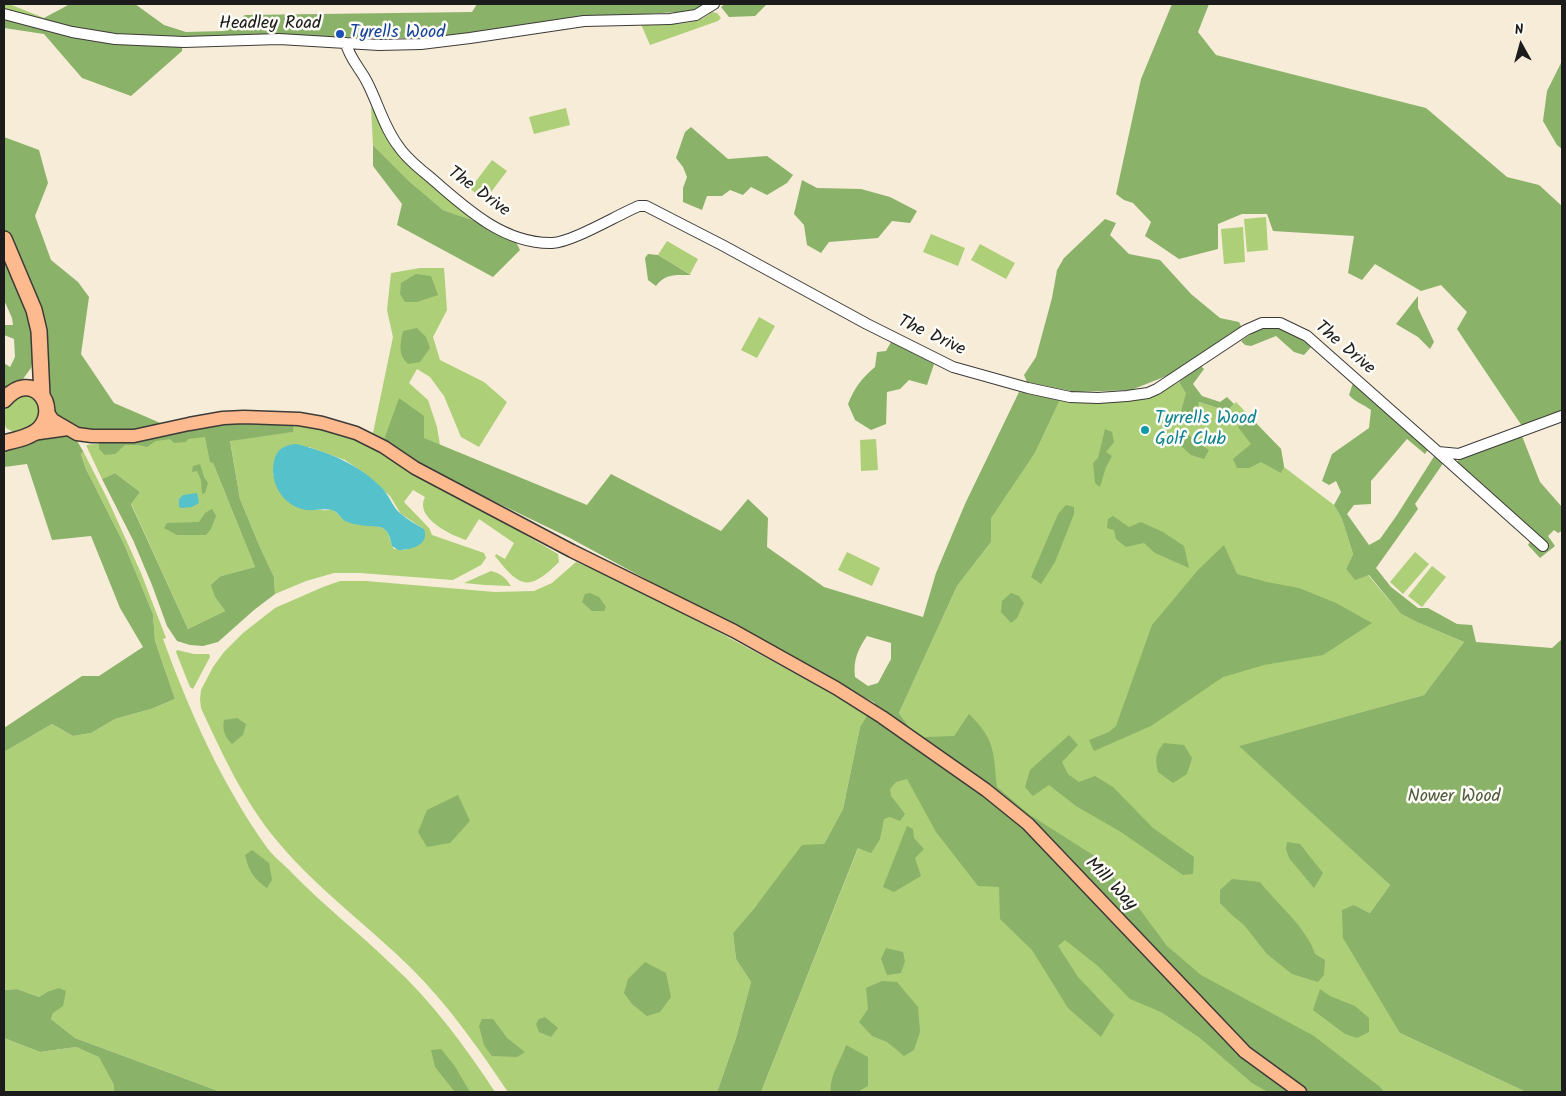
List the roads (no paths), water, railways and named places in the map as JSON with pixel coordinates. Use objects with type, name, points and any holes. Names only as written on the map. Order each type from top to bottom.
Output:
[{"type":"highway","points":[[4,239],[34,310],[39,330],[45,420],[40,428],[26,436],[4,443]]},
{"type":"highway","points":[[4,400],[14,391],[30,382],[40,360]]},
{"type":"highway","points":[[22,388],[37,390],[44,403]]},
{"type":"highway","points":[[4,432],[6,435],[26,436]]},
{"type":"main road","points":[[44,403],[54,420],[68,429]]},
{"type":"main road","name":"Mill Way","points":[[68,429],[77,434],[92,436],[134,436],[223,418],[274,417],[322,424],[356,433],[384,447],[415,468],[546,537],[734,631],[836,688],[882,717],[986,790],[1028,824],[1245,1052],[1300,1092]]},
{"type":"main road","points":[[26,436],[68,429]]},
{"type":"street","name":"Headley Road","points":[[4,14],[72,32],[115,39],[184,42],[279,39],[380,45],[421,44],[584,21],[670,19],[696,15],[714,4]]},
{"type":"street","name":"The Drive","points":[[346,43],[348,53],[364,76],[399,148],[457,201],[489,224],[516,237],[538,242],[555,243],[576,236],[639,206],[646,206],[944,364],[1028,388],[1070,397],[1098,398],[1148,393],[1158,389],[1246,330],[1262,323],[1280,323],[1307,336],[1438,452]]},
{"type":"street","points":[[1438,452],[1459,454],[1562,416]]},
{"type":"street","points":[[1438,452],[1542,546]]},
{"type":"water","points":[[296,444],[343,460],[374,480],[383,489],[398,512],[424,529],[425,534],[422,543],[414,548],[398,550],[392,546],[390,538],[381,527],[347,522],[332,510],[306,510],[298,508],[284,499],[276,485],[273,469],[274,461],[279,451],[288,445]]},
{"type":"water","points":[[197,493],[199,503],[192,507],[179,507],[179,499],[183,495]]},
{"type":"place","name":"Tyrells Wood","points":[[340,34]]},
{"type":"place","name":"Tyrrells Wood Golf Club","points":[[1145,430]]},
{"type":"park label","name":"Nower Wood","points":[[1454,798]]}]
